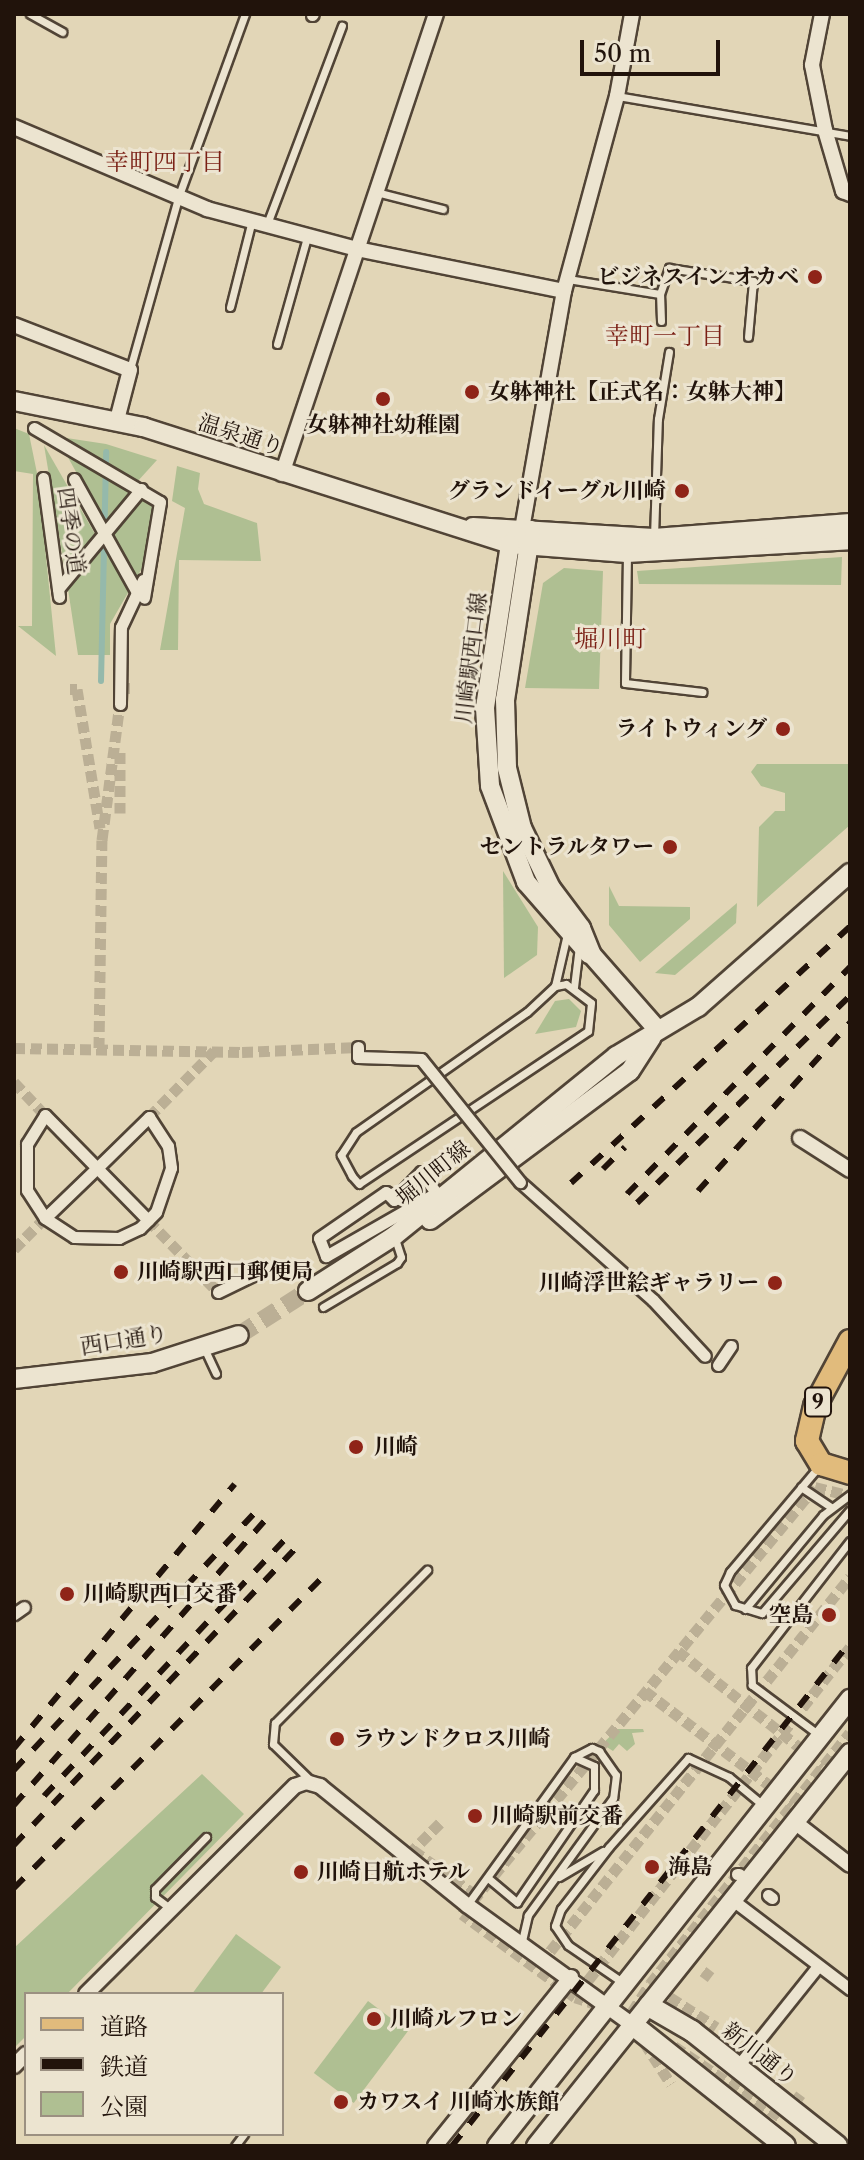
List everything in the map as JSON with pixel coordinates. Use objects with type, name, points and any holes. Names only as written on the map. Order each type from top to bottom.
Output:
[{"type":"main road","name":"9","points":[[821,1464],[809,1451],[807,1432],[850,1341]]},
{"type":"main road","points":[[821,1464],[850,1473]]},
{"type":"main road","name":"新川通り","points":[[649,2006],[738,2066],[837,2146]]},
{"type":"main road","points":[[633,2025],[785,2146]]},
{"type":"street","points":[[282,474],[436,14]]},
{"type":"street","points":[[523,537],[566,285],[617,96],[632,14]]},
{"type":"street","points":[[822,14],[812,65],[825,130],[843,191],[850,194]]},
{"type":"street","points":[[14,127],[178,198],[252,220],[357,249],[566,285]]},
{"type":"street","points":[[14,325],[130,370],[117,420]]},
{"type":"street","name":"温泉通り","points":[[14,401],[117,420],[450,527],[523,537],[628,545],[850,540]]},
{"type":"street","points":[[34,428],[160,502],[149,569],[141,595],[121,627],[120,704]]},
{"type":"street","name":"四季の道","points":[[43,478],[59,593],[141,489]]},
{"type":"street","name":"四季の道","points":[[74,479],[103,536],[141,595]]},
{"type":"street","name":"温泉通り","points":[[628,545],[654,538],[850,523]]},
{"type":"street","name":"川崎駅西口線","points":[[523,537],[485,708],[490,786],[526,882],[657,1029]]},
{"type":"street","name":"堀川町線","points":[[394,1236],[616,1056],[698,1007],[850,873]]},
{"type":"street","points":[[358,1047],[358,1057],[421,1059],[516,1180],[653,1300],[705,1356]]},
{"type":"street","points":[[45,1218],[97,1168],[149,1117],[158,1125],[171,1168],[167,1191],[148,1220],[119,1238],[96,1241],[74,1237],[45,1218],[27,1190],[23,1167],[27,1144],[45,1115],[97,1168],[148,1220]]},
{"type":"street","points":[[800,1138],[850,1170]]},
{"type":"street","points":[[421,1172],[436,1193],[422,1201],[326,1256],[319,1238],[386,1192],[394,1200],[421,1172]]},
{"type":"street","points":[[308,1291],[394,1236]]},
{"type":"street","points":[[218,1292],[255,1274]]},
{"type":"street","name":"西口通り","points":[[14,1379],[152,1363],[205,1350],[239,1335]]},
{"type":"street","points":[[718,1365],[731,1346]]},
{"type":"street","points":[[497,2146],[628,1986],[850,1699]]},
{"type":"street","points":[[536,2146],[850,1753]]},
{"type":"street","points":[[88,1992],[295,1786],[312,1783],[467,1905],[571,1977],[633,2025]]},
{"type":"street","points":[[796,1823],[850,1865]]},
{"type":"street","points":[[734,1901],[850,1989]]},
{"type":"street","points":[[738,2066],[818,1966]]},
{"type":"street","points":[[435,2146],[571,1977]]},
{"type":"street","points":[[628,1986],[649,2006]]},
{"type":"lane","points":[[30,14],[62,32]]},
{"type":"lane","points":[[130,370],[178,198],[245,14]]},
{"type":"lane","points":[[267,224],[342,26]]},
{"type":"lane","points":[[617,96],[850,136]]},
{"type":"lane","points":[[376,192],[443,209]]},
{"type":"lane","points":[[230,307],[252,220]]},
{"type":"lane","points":[[277,344],[308,234]]},
{"type":"lane","points":[[661,321],[660,294],[669,268],[753,281],[748,337]]},
{"type":"lane","points":[[566,285],[660,294]]},
{"type":"lane","points":[[654,538],[658,419],[669,352]]},
{"type":"lane","points":[[628,545],[625,683],[702,692]]},
{"type":"lane","points":[[555,986],[574,987],[591,1003],[588,1031],[359,1184],[341,1155],[356,1132],[527,1012],[555,986],[580,941]]},
{"type":"lane","points":[[574,987],[580,941]]},
{"type":"lane","points":[[323,1307],[397,1263],[401,1257],[394,1236]]},
{"type":"lane","points":[[205,1350],[216,1374]]},
{"type":"lane","points":[[821,1464],[730,1572],[724,1585],[735,1605],[762,1613],[850,1510]]},
{"type":"lane","points":[[801,1487],[832,1508]]},
{"type":"lane","points":[[745,1609],[832,1508],[850,1495]]},
{"type":"lane","points":[[821,1737],[749,1678],[755,1662],[850,1541]]},
{"type":"lane","points":[[312,1783],[273,1744],[275,1723],[427,1570]]},
{"type":"lane","points":[[467,1905],[574,1757],[592,1748],[599,1751],[616,1775],[616,1789],[528,1915],[522,1942]]},
{"type":"lane","points":[[488,1878],[517,1902],[594,1790],[594,1766],[574,1757]]},
{"type":"lane","points":[[628,1986],[568,1945],[555,1926],[561,1909],[609,1847],[688,1758],[729,1777],[765,1808]]},
{"type":"lane","points":[[171,1909],[155,1897],[155,1889],[206,1837]]},
{"type":"lane","points":[[553,1880],[609,1847]]},
{"type":"green space","points":[[14,428],[29,434],[38,478],[56,656],[18,626],[32,626],[33,474],[14,471]]},
{"type":"green space","points":[[60,437],[106,444],[157,460],[137,482]]},
{"type":"green space","points":[[44,445],[95,534],[65,571]]},
{"type":"green space","points":[[64,450],[133,489],[104,523]]},
{"type":"green space","points":[[177,466],[200,473],[198,489],[204,504],[257,523],[261,561],[179,560],[178,650],[160,650],[185,508],[172,501]]},
{"type":"green space","points":[[143,496],[155,504],[146,561],[137,577],[112,535]]},
{"type":"green space","points":[[103,545],[129,591],[110,624],[110,655],[78,655],[68,589]]},
{"type":"green space","points":[[842,557],[841,585],[639,584],[637,571]]},
{"type":"green space","points":[[564,568],[603,571],[599,689],[525,688],[543,583]]},
{"type":"green space","points":[[757,764],[850,764],[850,825],[757,907],[759,827],[775,811],[785,811],[785,793],[761,786],[751,772]]},
{"type":"green space","points":[[503,871],[538,927],[537,955],[504,978]]},
{"type":"green space","points":[[609,886],[619,906],[690,907],[690,919],[640,962],[609,925]]},
{"type":"green space","points":[[737,903],[736,923],[675,975],[655,973]]},
{"type":"green space","points":[[569,999],[581,1011],[576,1027],[535,1034],[555,1001]]},
{"type":"green space","points":[[618,1729],[643,1729],[644,1732],[632,1733],[635,1744],[627,1751],[619,1744],[613,1751],[602,1744]]},
{"type":"green space","points":[[202,1774],[244,1814],[69,1992],[24,1992],[24,2038],[14,2048],[14,1948]]},
{"type":"green space","points":[[236,1934],[281,1967],[262,1992],[193,1992]]},
{"type":"green space","points":[[368,2001],[408,2031],[354,2103],[314,2073]]},
{"type":"waterway","points":[[101,681],[106,452]]},
{"type":"tunnel","points":[[99,1048],[102,840],[122,688],[130,688]]},
{"type":"tunnel","points":[[70,689],[77,689],[100,828]]},
{"type":"tunnel","points":[[120,748],[120,813]]},
{"type":"tunnel","points":[[14,1048],[242,1052],[358,1047]]},
{"type":"tunnel","points":[[149,1117],[214,1051]]},
{"type":"tunnel","points":[[14,1082],[45,1115]]},
{"type":"tunnel","points":[[14,1249],[45,1218]]},
{"type":"tunnel","points":[[148,1220],[218,1292]]},
{"type":"tunnel","points":[[239,1335],[308,1291]]},
{"type":"tunnel","points":[[599,2005],[575,1997],[462,1914],[815,1487],[850,1496]]},
{"type":"tunnel","points":[[540,1964],[850,1577]]},
{"type":"tunnel","points":[[578,1993],[850,1647]]},
{"type":"tunnel","points":[[678,1651],[823,1766]]},
{"type":"tunnel","points":[[645,1691],[793,1803]]},
{"type":"tunnel","points":[[623,2026],[650,1984],[850,1733]]},
{"type":"tunnel","points":[[440,1823],[413,1850],[477,1896]]},
{"type":"tunnel","points":[[703,1971],[711,1977]]},
{"type":"tunnel","points":[[656,1988],[716,2027]]},
{"type":"tunnel","points":[[644,2042],[671,2084]]},
{"type":"tunnel","points":[[674,2046],[782,2118]]},
{"type":"tunnel","points":[[788,2111],[801,2094]]},
{"type":"railway","points":[[571,1183],[850,926]]},
{"type":"railway","points":[[627,1194],[850,967]]},
{"type":"railway","points":[[637,1203],[850,996]]},
{"type":"railway","points":[[698,1191],[850,1023]]},
{"type":"railway","points":[[603,1169],[625,1147]]},
{"type":"railway","points":[[14,1748],[235,1484]]},
{"type":"railway","points":[[14,1770],[259,1508]]},
{"type":"railway","points":[[14,1805],[268,1517]]},
{"type":"railway","points":[[44,1796],[288,1536]]},
{"type":"railway","points":[[14,1845],[298,1546]]},
{"type":"railway","points":[[14,1888],[326,1574]]},
{"type":"railway","points":[[452,2146],[850,1642]]},
{"type":"place","name":"ビジネスイン オカベ","points":[[815,277]]},
{"type":"place","name":"女躰神社【正式名：女躰大神】","points":[[472,392]]},
{"type":"place","name":"女躰神社幼稚園","points":[[383,399]]},
{"type":"place","name":"グランドイーグル川崎","points":[[682,491]]},
{"type":"place","name":"ライトウィング","points":[[783,729]]},
{"type":"place","name":"セントラルタワー","points":[[670,847]]},
{"type":"place","name":"川崎駅西口郵便局","points":[[121,1272]]},
{"type":"place","name":"川崎浮世絵ギャラリー","points":[[775,1283]]},
{"type":"place","name":"川崎","points":[[356,1447]]},
{"type":"place","name":"川崎駅西口交番","points":[[67,1594]]},
{"type":"place","name":"空島","points":[[829,1615]]},
{"type":"place","name":"ラウンドクロス川崎","points":[[337,1739]]},
{"type":"place","name":"川崎駅前交番","points":[[475,1816]]},
{"type":"place","name":"海島","points":[[652,1867]]},
{"type":"place","name":"川崎日航ホテル","points":[[301,1872]]},
{"type":"place","name":"川崎ルフロン","points":[[374,2019]]},
{"type":"place","name":"カワスイ 川崎水族館","points":[[341,2102]]},
{"type":"district","name":"幸町四丁目","points":[[165,162]]},
{"type":"district","name":"幸町一丁目","points":[[665,336]]},
{"type":"district","name":"堀川町","points":[[610,639]]}]
